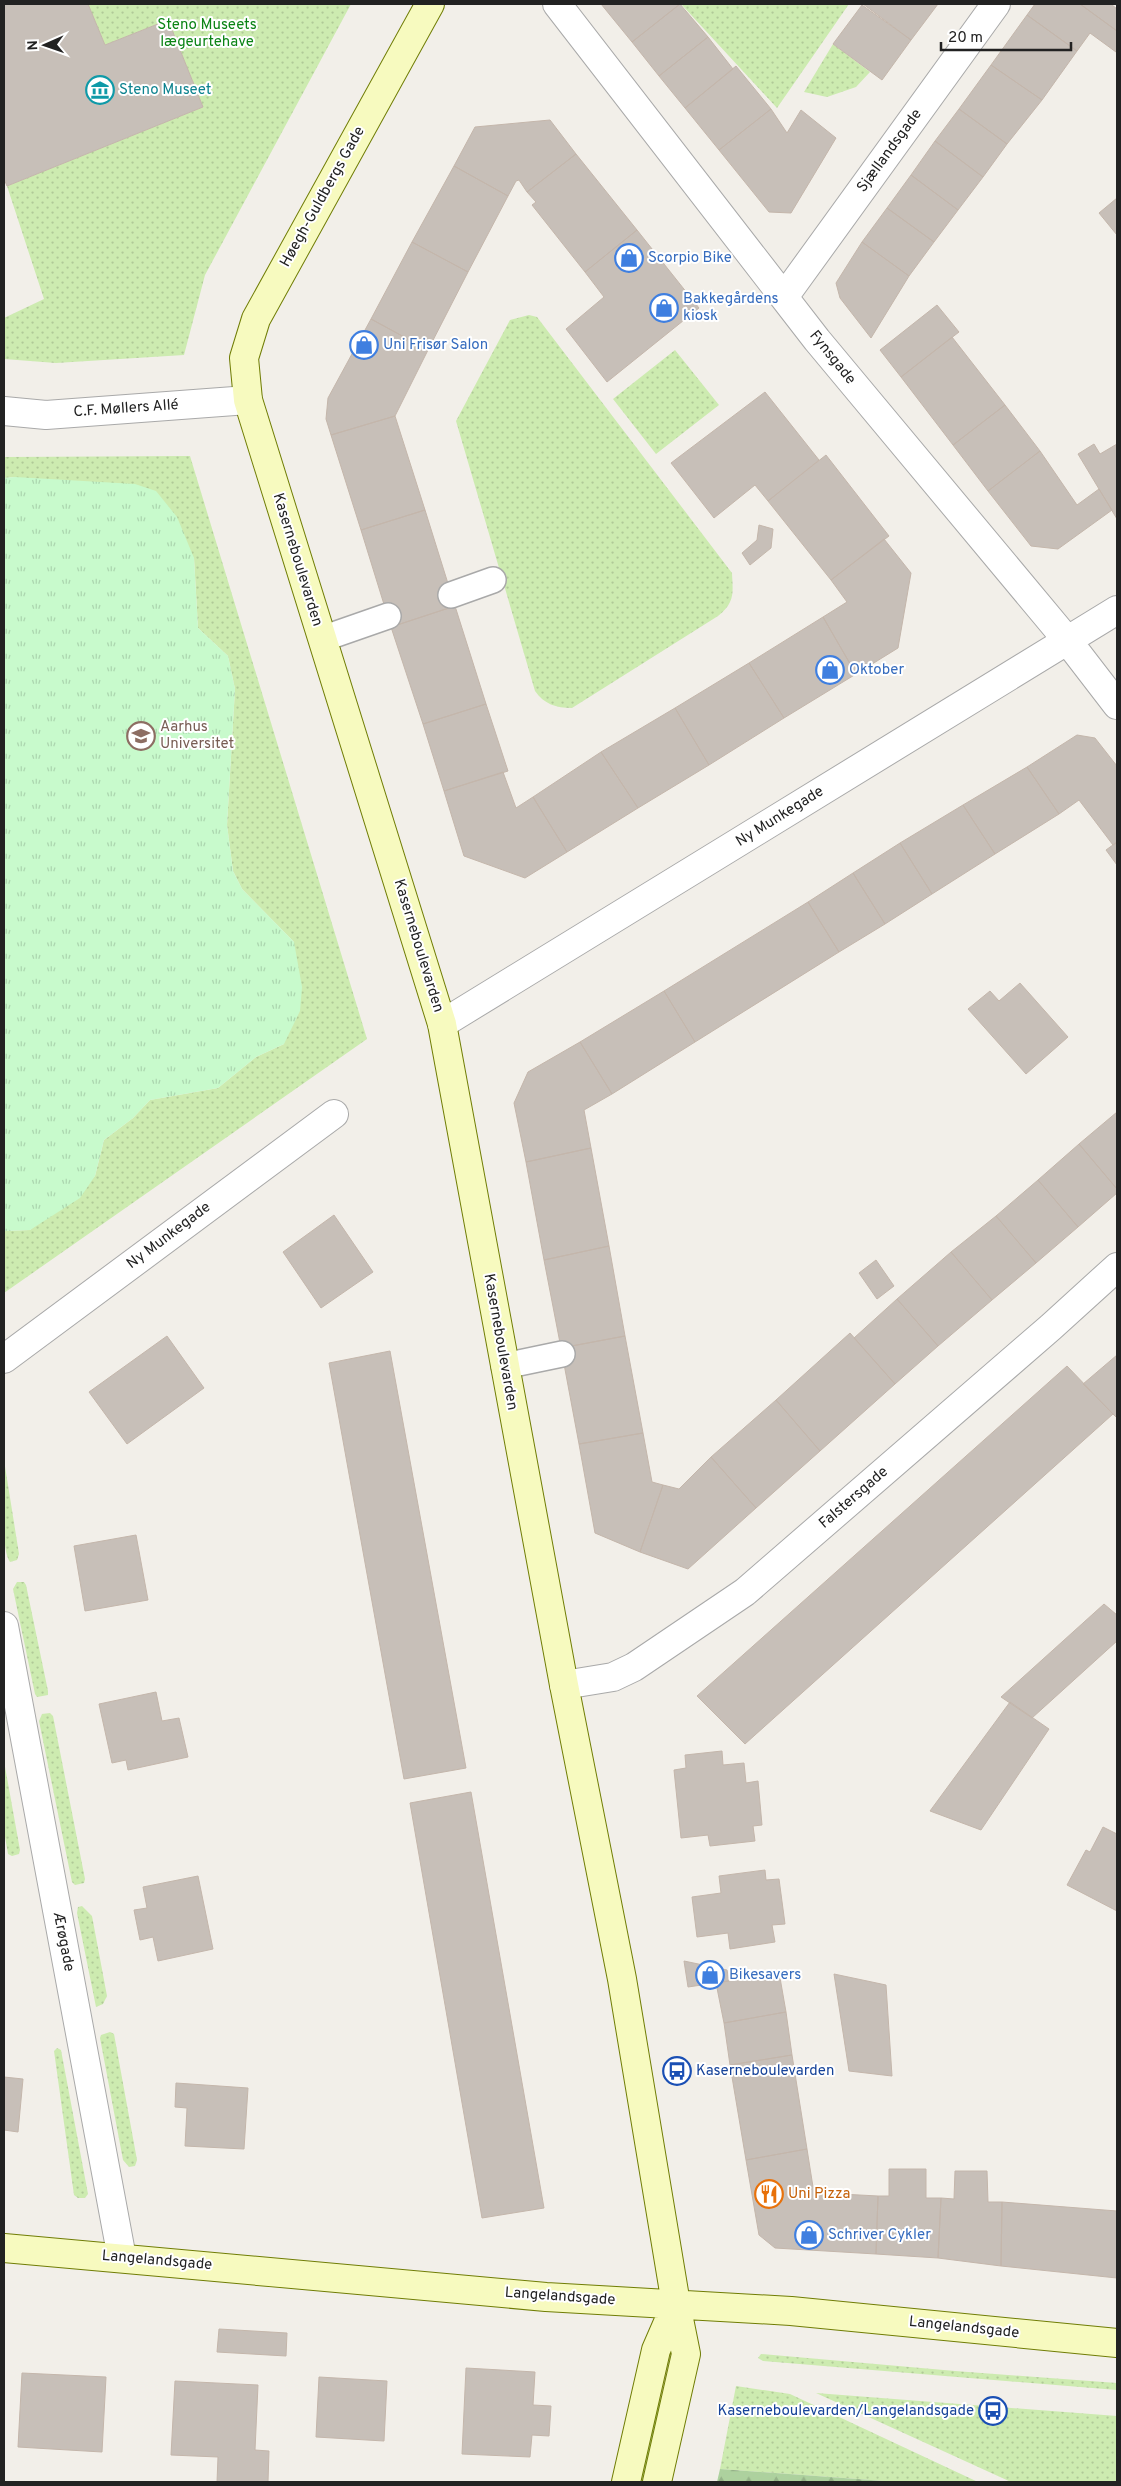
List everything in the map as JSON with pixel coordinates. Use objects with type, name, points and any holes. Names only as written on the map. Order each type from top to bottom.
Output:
[{"type":"street","name":"Høegh-Guldbergs Gade","points":[[248,400],[244,358],[256,319],[430,4]]},
{"type":"street","name":"Fynsgade","points":[[558,4],[816,340],[1067,640],[1117,705]]},
{"type":"street","name":"Sjællandsgade","points":[[784,298],[996,4]]},
{"type":"street","name":"C.F. Møllers Allé","points":[[4,411],[46,415],[248,400]]},
{"type":"street","name":"Kaserneboulevarden","points":[[248,400],[442,1024],[564,1685],[622,1979],[686,2354],[657,2482]]},
{"type":"street","name":"Ny Munkegade","points":[[442,1024],[1117,610]]},
{"type":"street","name":"Ny Munkegade","points":[[4,1359],[334,1114]]},
{"type":"street","name":"Falstersgade","points":[[564,1685],[613,1677],[634,1667],[746,1592],[1051,1327],[1117,1267]]},
{"type":"street","name":"Ærøgade","points":[[4,1626],[122,2258]]},
{"type":"street","name":"Langelandsgade","points":[[4,2248],[546,2297],[791,2311],[1117,2343]]},
{"type":"street","points":[[626,2482],[656,2350],[676,2304]]},
{"type":"lane","points":[[452,595],[493,580]]},
{"type":"lane","points":[[322,638],[388,616]]},
{"type":"lane","points":[[504,1366],[562,1354]]},
{"type":"green space","name":"Steno Museets lægeurtehave","points":[[88,4],[351,4],[205,275],[184,355],[56,363],[4,359],[4,318],[44,299],[7,186],[203,107],[168,20],[105,45]]},
{"type":"green space","points":[[681,4],[849,4],[777,108]]},
{"type":"green space","points":[[833,44],[870,72],[856,87],[827,97],[804,92]]},
{"type":"green space","points":[[529,315],[537,317],[732,573],[732,597],[724,611],[572,708],[551,704],[542,699],[535,691],[456,421],[510,320]]},
{"type":"green space","points":[[675,350],[719,405],[656,454],[613,399]]},
{"type":"green space","points":[[190,456],[367,1039],[4,1293],[4,1231],[30,1230],[95,1176],[104,1140],[133,1118],[150,1100],[218,1088],[256,1057],[284,1044],[294,942],[242,889],[233,871],[227,825],[235,689],[228,656],[198,628],[194,558],[15,477],[4,478],[4,457]]},
{"type":"green space","points":[[15,477],[135,484],[156,491],[177,517],[194,558],[198,628],[228,656],[235,689],[227,825],[233,871],[242,889],[294,942],[302,987],[300,1011],[284,1044],[256,1057],[218,1088],[150,1100],[133,1118],[104,1140],[95,1176],[80,1198],[30,1230],[4,1231],[4,478]]},
{"type":"green space","points":[[4,1460],[19,1554],[17,1560],[10,1562],[7,1555],[4,1530]]},
{"type":"green space","points":[[17,1582],[24,1582],[26,1585],[48,1695],[37,1697],[35,1694],[13,1589]]},
{"type":"green space","points":[[50,1713],[53,1716],[85,1879],[84,1883],[75,1885],[72,1882],[39,1721],[42,1714]]},
{"type":"green space","points":[[4,1761],[20,1850],[19,1854],[12,1856],[8,1854],[4,1831]]},
{"type":"green space","points":[[82,1906],[92,1916],[107,1996],[103,2004],[96,2007],[77,1913],[78,1907]]},
{"type":"green space","points":[[110,2032],[114,2034],[137,2160],[135,2166],[129,2167],[123,2160],[100,2038],[101,2035]]},
{"type":"green space","points":[[57,2048],[61,2050],[88,2194],[85,2198],[78,2198],[74,2195],[54,2051]]},
{"type":"green space","points":[[761,2354],[1117,2383],[1117,2390],[763,2361],[758,2358]]},
{"type":"green space","points":[[736,2386],[790,2394],[978,2482],[898,2482],[720,2469]]},
{"type":"green space","points":[[816,2393],[1117,2416],[1117,2482],[1011,2482]]},
{"type":"green space","points":[[656,2399],[667,2401],[647,2482],[640,2482]]},
{"type":"green space","points":[[720,2469],[898,2482],[717,2482]]},
{"type":"building","name":"Steno Museet","points":[[4,4],[88,4],[105,45],[168,20],[203,107],[7,186],[4,179]]},
{"type":"building","points":[[601,4],[680,4],[632,42]]},
{"type":"building","points":[[680,4],[708,37],[659,76],[632,42]]},
{"type":"building","points":[[863,4],[938,4],[911,40]]},
{"type":"building","points":[[1035,4],[1080,4],[1117,31],[1116,52],[1090,33],[1077,51],[1027,15]]},
{"type":"building","points":[[1080,4],[1111,4],[1117,9],[1117,31]]},
{"type":"building","points":[[862,5],[911,40],[882,80],[833,44]]},
{"type":"building","points":[[1027,15],[1077,51],[1042,100],[991,65]]},
{"type":"building","points":[[708,37],[733,69],[685,108],[659,76]]},
{"type":"building","points":[[991,65],[1042,100],[1007,144],[959,109]]},
{"type":"building","points":[[736,66],[771,109],[719,150],[685,108]]},
{"type":"building","points":[[771,109],[787,133],[801,110],[836,138],[791,213],[769,212],[719,150]]},
{"type":"building","points":[[959,109],[1007,144],[983,177],[935,141]]},
{"type":"building","points":[[550,120],[576,154],[527,192],[519,180],[516,181],[508,196],[454,166],[475,127]]},
{"type":"building","points":[[935,141],[983,177],[958,210],[911,175]]},
{"type":"building","points":[[576,154],[637,230],[585,272],[532,205],[536,202],[527,192]]},
{"type":"building","points":[[454,166],[508,196],[468,272],[412,242]]},
{"type":"building","points":[[911,175],[958,210],[934,242],[887,208]]},
{"type":"building","points":[[1117,198],[1117,235],[1099,213]]},
{"type":"building","points":[[887,208],[934,242],[909,276],[862,242]]},
{"type":"building","points":[[637,230],[699,308],[607,382],[566,329],[604,297],[585,272]]},
{"type":"building","points":[[412,242],[468,272],[428,350],[371,319]]},
{"type":"building","points":[[862,242],[909,276],[871,338],[840,298],[836,283]]},
{"type":"building","points":[[937,305],[959,332],[901,377],[880,350]]},
{"type":"building","points":[[371,319],[428,350],[395,416],[331,435],[326,419],[328,398]]},
{"type":"building","points":[[952,337],[1005,405],[953,445],[901,377]]},
{"type":"building","points":[[765,392],[819,460],[768,501],[755,485],[714,518],[671,463]]},
{"type":"building","points":[[1005,405],[1040,451],[988,491],[953,445]]},
{"type":"building","points":[[395,416],[425,510],[361,530],[331,435]]},
{"type":"building","points":[[1094,444],[1100,454],[1117,444],[1117,519],[1078,454]]},
{"type":"building","points":[[1040,451],[1077,505],[1099,489],[1112,510],[1058,549],[1031,546],[988,491]]},
{"type":"building","points":[[826,455],[889,536],[831,580],[768,501]]},
{"type":"building","points":[[425,510],[455,606],[391,627],[361,530]]},
{"type":"building","points":[[759,525],[773,529],[771,548],[750,565],[742,553],[757,540]]},
{"type":"building","points":[[884,539],[911,573],[898,648],[856,674],[823,617],[847,602],[831,580]]},
{"type":"building","points":[[455,606],[486,704],[423,724],[391,627]]},
{"type":"building","points":[[823,617],[856,674],[784,718],[749,663]]},
{"type":"building","points":[[749,663],[784,718],[709,765],[675,708]]},
{"type":"building","points":[[486,704],[508,771],[444,791],[423,724]]},
{"type":"building","points":[[675,708],[709,765],[638,808],[601,752]]},
{"type":"building","points":[[1077,735],[1095,738],[1117,766],[1117,842],[1113,845],[1079,800],[1059,814],[1027,767]]},
{"type":"building","points":[[601,752],[638,808],[567,852],[533,797]]},
{"type":"building","points":[[1027,767],[1059,814],[995,854],[963,805]]},
{"type":"building","points":[[503,772],[516,808],[533,797],[567,852],[525,878],[464,856],[444,791]]},
{"type":"building","points":[[963,805],[995,854],[932,894],[900,843]]},
{"type":"building","points":[[1117,842],[1117,865],[1106,850]]},
{"type":"building","points":[[900,843],[932,894],[885,924],[853,873]]},
{"type":"building","points":[[853,873],[885,924],[839,952],[808,902]]},
{"type":"building","points":[[808,902],[839,952],[695,1042],[664,991]]},
{"type":"building","points":[[1020,983],[1068,1037],[1026,1074],[968,1009],[990,991],[999,1001]]},
{"type":"building","points":[[664,991],[695,1042],[612,1094],[580,1042]]},
{"type":"building","points":[[580,1042],[612,1094],[584,1110],[591,1148],[526,1162],[514,1103],[528,1072]]},
{"type":"building","points":[[1117,1112],[1117,1189],[1079,1144]]},
{"type":"building","points":[[1079,1144],[1117,1189],[1117,1193],[1078,1227],[1038,1180]]},
{"type":"building","points":[[591,1148],[609,1246],[544,1260],[526,1162]]},
{"type":"building","points":[[1038,1180],[1078,1227],[1036,1263],[996,1216]]},
{"type":"building","points":[[334,1215],[373,1272],[321,1308],[283,1252]]},
{"type":"building","points":[[996,1216],[1036,1263],[992,1300],[951,1252]]},
{"type":"building","points":[[609,1246],[625,1336],[561,1348],[544,1260]]},
{"type":"building","points":[[951,1252],[992,1300],[938,1346],[897,1299]]},
{"type":"building","points":[[876,1260],[894,1286],[877,1299],[859,1273]]},
{"type":"building","points":[[897,1299],[938,1346],[895,1384],[854,1338]]},
{"type":"building","points":[[850,1333],[895,1384],[820,1451],[776,1400]]},
{"type":"building","points":[[167,1336],[204,1388],[127,1444],[89,1392]]},
{"type":"building","points":[[625,1336],[643,1433],[579,1444],[561,1348]]},
{"type":"building","points":[[390,1351],[466,1768],[404,1779],[329,1363]]},
{"type":"building","points":[[1117,1355],[1117,1418],[1083,1384]]},
{"type":"building","points":[[1067,1366],[1113,1414],[745,1744],[697,1696]]},
{"type":"building","points":[[776,1400],[820,1451],[756,1508],[711,1457]]},
{"type":"building","points":[[643,1433],[652,1482],[663,1485],[640,1552],[595,1533],[579,1444]]},
{"type":"building","points":[[711,1457],[756,1508],[688,1569],[640,1552],[663,1485],[679,1489]]},
{"type":"building","points":[[136,1535],[148,1600],[85,1611],[74,1546]]},
{"type":"building","points":[[1104,1604],[1117,1615],[1117,1641],[1032,1718],[1001,1697]]},
{"type":"building","points":[[156,1692],[162,1721],[179,1718],[188,1757],[128,1770],[126,1760],[112,1763],[99,1704]]},
{"type":"building","points":[[1010,1702],[1049,1729],[981,1830],[930,1811]]},
{"type":"building","points":[[722,1751],[723,1765],[744,1763],[746,1783],[758,1781],[762,1825],[753,1826],[755,1841],[710,1846],[708,1835],[681,1838],[674,1770],[686,1768],[685,1755]]},
{"type":"building","points":[[471,1792],[544,2208],[482,2218],[410,1803]]},
{"type":"building","points":[[1103,1827],[1117,1834],[1117,1911],[1067,1885],[1086,1850],[1090,1852]]},
{"type":"building","points":[[765,1870],[766,1880],[779,1879],[785,1924],[772,1925],[775,1942],[730,1949],[728,1933],[697,1937],[692,1897],[721,1893],[719,1876]]},
{"type":"building","points":[[198,1876],[213,1949],[158,1961],[153,1937],[140,1940],[134,1910],[147,1908],[143,1887]]},
{"type":"building","points":[[684,1961],[727,1970],[729,1981],[688,1987]]},
{"type":"building","points":[[779,1972],[786,2012],[724,2023],[716,1983]]},
{"type":"building","points":[[834,1974],[886,1985],[892,2076],[849,2071]]},
{"type":"building","points":[[786,2012],[792,2055],[730,2065],[724,2023]]},
{"type":"building","points":[[792,2055],[807,2149],[746,2160],[730,2065]]},
{"type":"building","points":[[4,2077],[23,2079],[18,2132],[4,2130]]},
{"type":"building","points":[[176,2083],[248,2088],[244,2149],[185,2146],[187,2108],[175,2107]]},
{"type":"building","points":[[807,2149],[813,2187],[822,2193],[878,2196],[876,2254],[775,2248],[759,2235],[746,2160]]},
{"type":"building","points":[[889,2169],[926,2169],[926,2198],[941,2198],[938,2258],[876,2254],[878,2196],[889,2196]]},
{"type":"building","points":[[955,2171],[987,2171],[988,2202],[1002,2202],[1001,2266],[938,2258],[941,2198],[954,2199]]},
{"type":"building","points":[[1002,2202],[1117,2211],[1117,2278],[1001,2266]]},
{"type":"building","points":[[219,2329],[287,2333],[286,2356],[217,2352]]},
{"type":"building","points":[[466,2368],[535,2372],[533,2405],[551,2406],[549,2436],[532,2435],[530,2457],[462,2454]]},
{"type":"building","points":[[22,2373],[106,2377],[102,2452],[18,2447]]},
{"type":"building","points":[[319,2377],[387,2381],[384,2441],[316,2437]]},
{"type":"building","points":[[175,2381],[258,2385],[255,2450],[269,2451],[268,2482],[217,2482],[218,2457],[171,2455]]},
{"type":"place","name":"Steno Museet","points":[[100,90]]},
{"type":"place","name":"Scorpio Bike","points":[[629,258]]},
{"type":"place","name":"Bakkegårdens kiosk","points":[[664,308]]},
{"type":"place","name":"Uni Frisør Salon","points":[[364,345]]},
{"type":"place","name":"Oktober","points":[[830,670]]},
{"type":"place","name":"Aarhus Universitet","points":[[141,736]]},
{"type":"place","name":"Bikesavers","points":[[710,1975]]},
{"type":"place","name":"Kaserneboulevarden","points":[[677,2071]]},
{"type":"place","name":"Uni Pizza","points":[[769,2194]]},
{"type":"place","name":"Schriver Cykler","points":[[809,2235]]},
{"type":"place","name":"Kaserneboulevarden/Langelandsgade","points":[[993,2411]]}]
